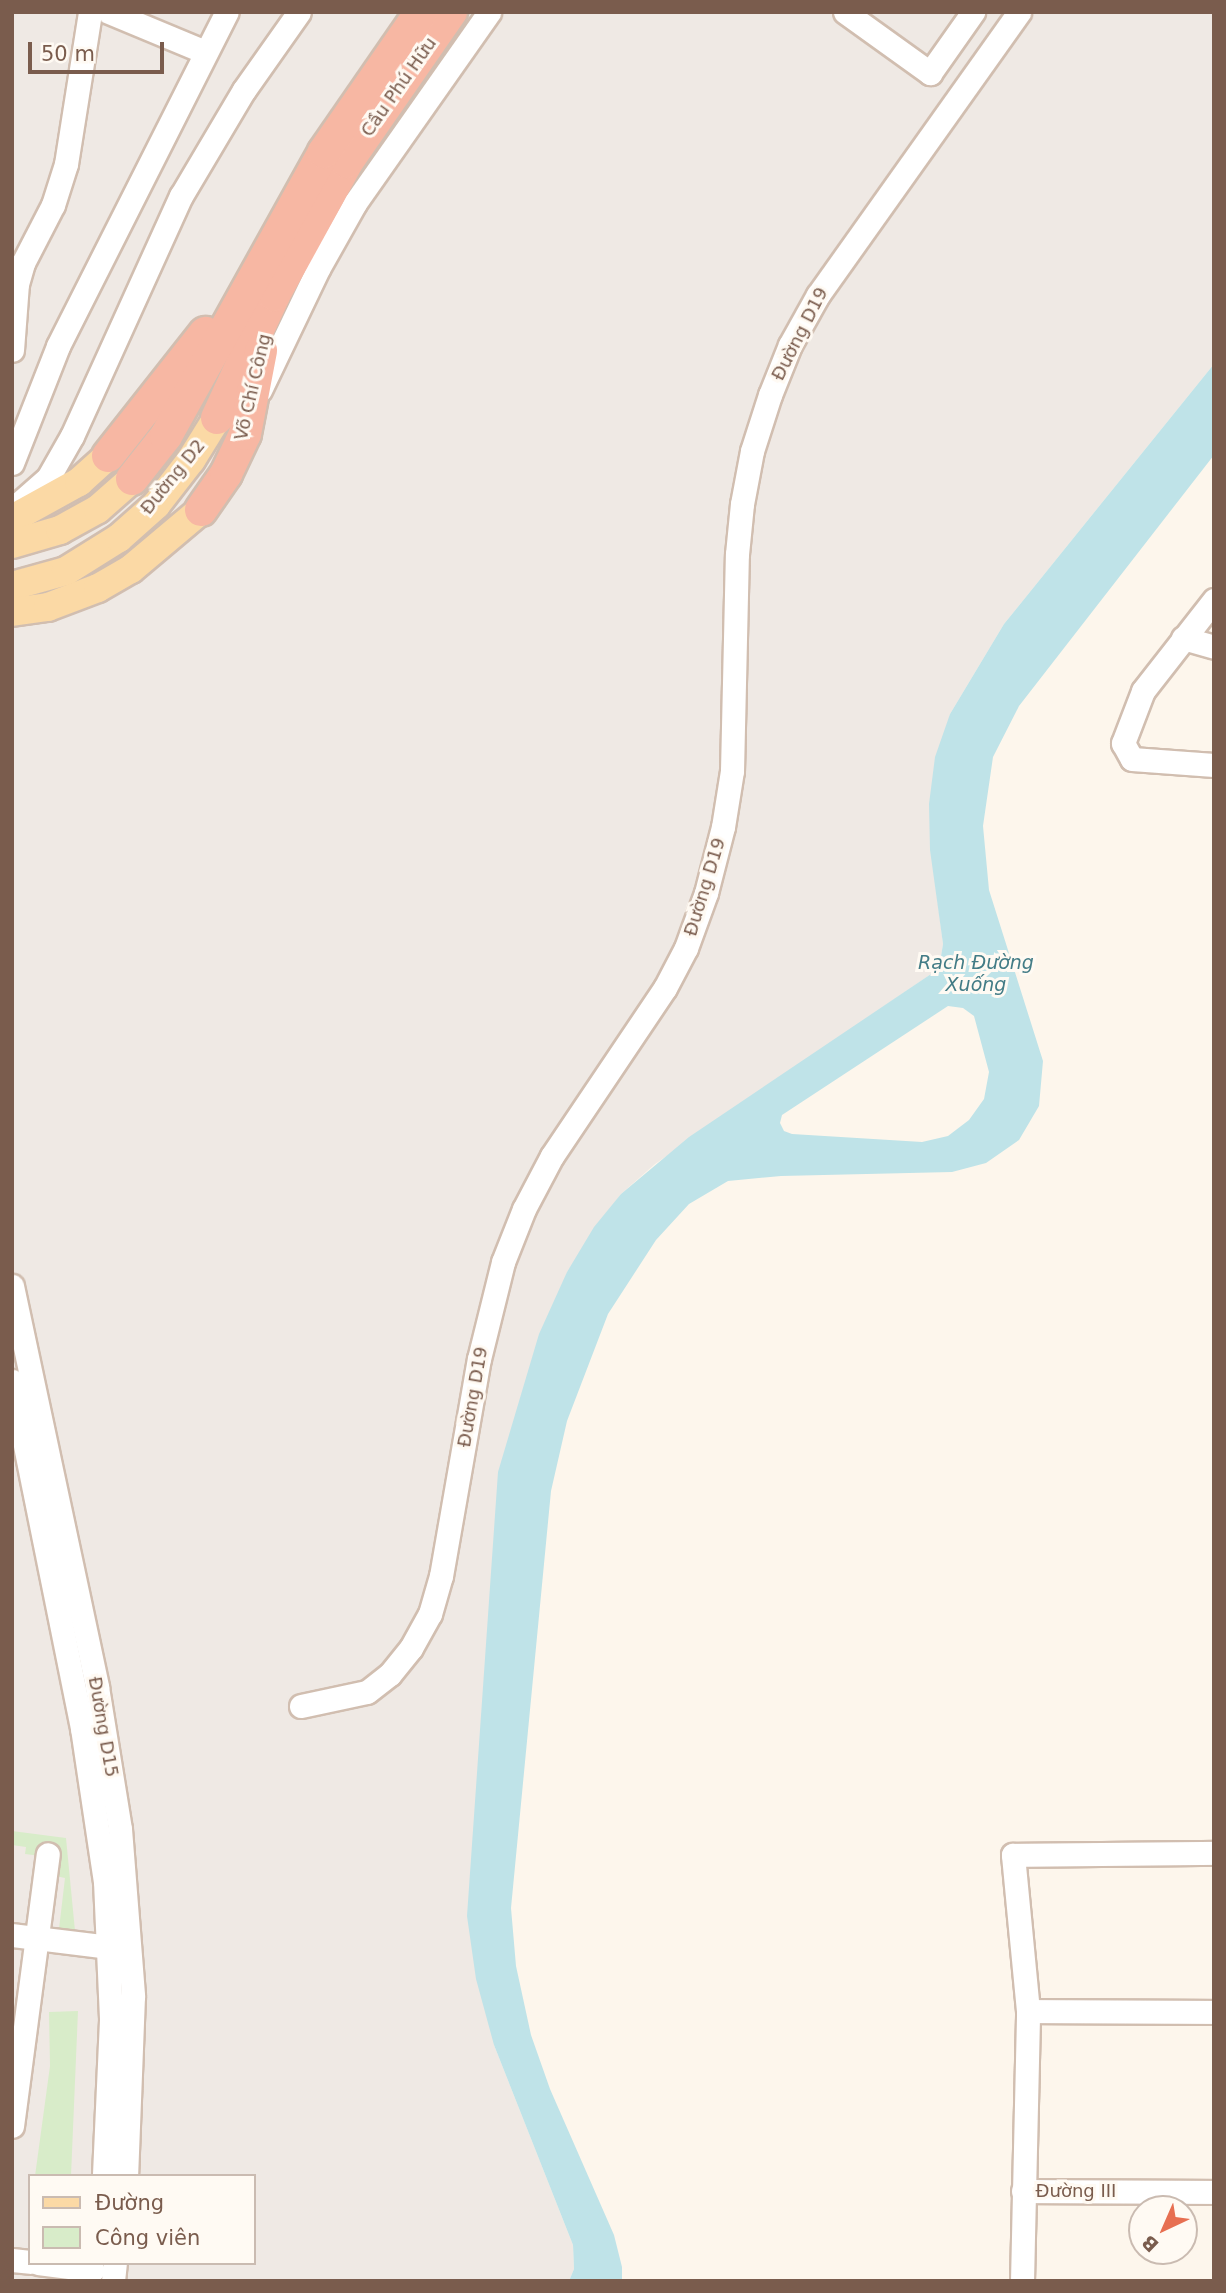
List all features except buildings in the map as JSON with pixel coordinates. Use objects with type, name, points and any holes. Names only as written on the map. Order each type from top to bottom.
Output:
[{"type":"highway","name":"Cầu Phú Hữu","points":[[335,157],[421,12]]},
{"type":"highway","name":"Cầu Phú Hữu","points":[[335,157],[451,12]]},
{"type":"highway","name":"Võ Chí Công","points":[[132,479],[166,436],[261,293],[335,157]]},
{"type":"highway","name":"Võ Chí Công","points":[[201,510],[226,474],[245,434],[251,405],[261,293]]},
{"type":"highway","name":"Võ Chí Công","points":[[217,418],[261,293]]},
{"type":"highway","name":"Võ Chí Công","points":[[108,456],[208,328],[261,293]]},
{"type":"main road","name":"Đường D2","points":[[12,586],[66,570],[119,538],[156,505],[191,460],[217,418]]},
{"type":"main road","points":[[12,519],[79,482],[108,456]]},
{"type":"main road","name":"Đường D2","points":[[12,544],[60,530],[98,509],[132,479]]},
{"type":"main road","name":"Đường D2","points":[[12,612],[48,607],[98,588],[131,569],[201,510]]},
{"type":"street","points":[[12,350],[17,284],[23,263],[53,205],[66,164],[90,12]]},
{"type":"street","points":[[109,12],[205,52]]},
{"type":"street","points":[[12,463],[58,346],[227,12]]},
{"type":"street","points":[[12,508],[48,478],[72,436],[181,196],[244,90],[299,12]]},
{"type":"street","points":[[251,405],[280,354],[319,267],[355,203],[489,12]]},
{"type":"street","points":[[845,12],[930,73],[974,12]]},
{"type":"street","name":"Đường D19","points":[[301,1706],[368,1692],[390,1674],[411,1648],[430,1614],[441,1576],[479,1359],[503,1262],[524,1209],[552,1156],[665,988],[686,948],[706,893],[723,827],[732,771],[737,554],[742,504],[752,451],[770,395],[790,345],[818,295],[1019,12]]},
{"type":"street","points":[[1214,600],[1143,691],[1123,743],[1132,759],[1214,765]]},
{"type":"street","points":[[1183,638],[1214,647]]},
{"type":"street","name":"Đường D15","points":[[12,1286],[97,1687],[120,1829],[133,1996],[133,2060],[126,2174]]},
{"type":"street","name":"Đường D15","points":[[12,1381],[85,1740],[105,1881],[110,1947],[111,2033],[104,2174]]},
{"type":"street","points":[[1021,2281],[1028,2011],[1013,1855],[1214,1853]]},
{"type":"street","points":[[12,2126],[48,1854]]},
{"type":"street","points":[[12,1935],[110,1947]]},
{"type":"street","points":[[1028,2011],[1214,2012]]},
{"type":"street","name":"Đường III","points":[[1023,2191],[1214,2192]]},
{"type":"street","points":[[52,2265],[101,2272]]},
{"type":"shaded area","points":[[12,12],[1214,12],[1214,364],[1004,624],[950,714],[932,858],[943,944],[940,962],[931,974],[655,1164],[621,1194],[567,1272],[494,2045],[573,2245],[574,2269],[569,2281],[12,2281]]},
{"type":"green space","points":[[12,1831],[66,1838],[75,1931],[59,1929],[65,1878],[51,1875],[41,1856],[25,1854],[26,1847],[12,1845]]},
{"type":"green space","points":[[78,2011],[71,2174],[35,2174],[50,2066],[49,2012]]},
{"type":"water","name":"Rạch Đường Xuống","points":[[1214,364],[1214,455],[1019,706],[993,757],[983,826],[989,890],[1043,1061],[1039,1106],[1019,1140],[986,1163],[952,1172],[781,1176],[728,1181],[689,1204],[656,1240],[608,1314],[567,1421],[551,1491],[511,1908],[516,1966],[531,2035],[550,2089],[614,2235],[622,2267],[622,2281],[569,2281],[574,2269],[573,2245],[494,2045],[476,1979],[467,1916],[498,1472],[539,1334],[567,1272],[594,1227],[621,1194],[689,1137],[931,974],[940,962],[943,944],[930,850],[929,804],[935,757],[950,714],[1004,624]],"holes":[[[948,1006],[963,1008],[974,1016],[989,1072],[984,1099],[969,1120],[948,1136],[922,1142],[792,1134],[784,1131],[780,1123],[782,1115]]]}]
